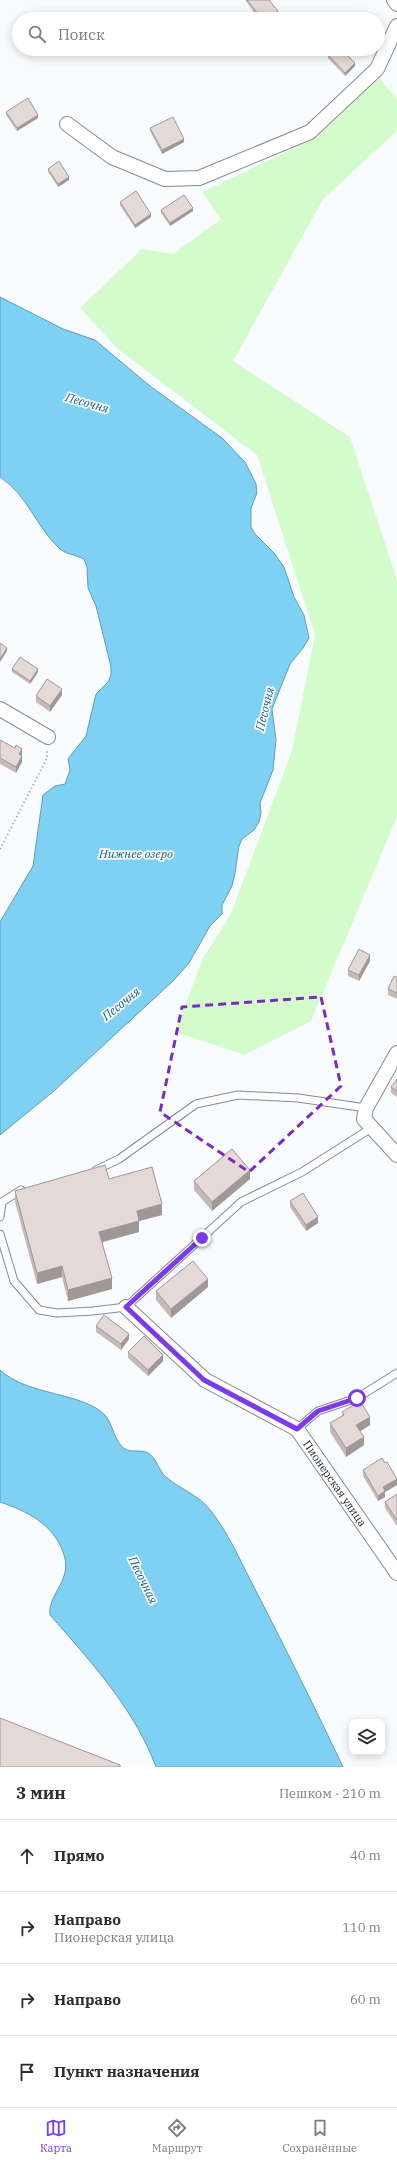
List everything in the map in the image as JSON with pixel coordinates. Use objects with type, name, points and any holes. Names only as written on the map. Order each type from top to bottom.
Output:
[{"type":"street","points":[[394,0],[397,4]]},
{"type":"street","points":[[385,52],[397,26]]},
{"type":"street","points":[[67,124],[112,157],[165,179],[199,178],[310,132],[377,69],[383,56]]},
{"type":"street","points":[[0,708],[48,737]]},
{"type":"street","points":[[397,1053],[366,1108],[364,1119],[373,1127],[397,1155]]},
{"type":"street","name":"Пионерская улица","points":[[126,1307],[204,1380],[297,1429],[397,1573]]},
{"type":"lane","points":[[91,1173],[119,1159],[196,1104],[238,1096],[298,1098],[366,1108]]},
{"type":"lane","points":[[0,1234],[14,1282],[39,1310],[57,1313],[126,1307],[241,1202],[302,1172],[373,1127]]},
{"type":"lane","points":[[0,1217],[2,1202],[26,1187]]},
{"type":"lane","points":[[297,1429],[318,1411],[357,1398],[397,1373]]},
{"type":"path","points":[[0,849],[46,758],[48,737]]},
{"type":"highlighted area","points":[[321,997],[341,1086],[249,1172],[160,1112],[182,1007]]},
{"type":"green space","points":[[379,78],[397,99],[397,131],[323,199],[233,361],[350,437],[397,580],[397,817],[311,1021],[245,1055],[175,1032],[203,958],[230,916],[292,751],[315,635],[257,455],[118,349],[80,308],[142,249],[173,254],[221,219],[202,192],[316,138]]},
{"type":"water","name":"Нижнее озеро","points":[[0,297],[63,329],[95,340],[150,386],[222,438],[245,462],[256,484],[257,493],[251,508],[251,527],[255,534],[274,553],[284,567],[294,597],[304,615],[309,638],[290,664],[272,709],[276,740],[273,770],[260,803],[261,813],[259,822],[254,830],[242,839],[239,846],[232,886],[222,905],[222,914],[210,926],[189,963],[173,981],[55,1090],[0,1135],[0,922],[33,866],[43,795],[55,786],[65,784],[70,770],[68,759],[86,736],[96,694],[108,682],[111,675],[111,667],[96,606],[88,588],[87,567],[84,559],[64,552],[59,548],[51,540],[17,492],[0,477]]},
{"type":"water","name":"Песочная","points":[[0,1370],[25,1385],[83,1402],[95,1408],[108,1419],[121,1446],[130,1451],[142,1451],[151,1455],[166,1477],[201,1500],[206,1505],[225,1531],[236,1551],[343,1767],[156,1767],[147,1745],[124,1705],[96,1668],[50,1615],[51,1605],[66,1570],[65,1558],[59,1542],[46,1526],[38,1520],[29,1514],[0,1502]]},
{"type":"building","points":[[247,0],[269,0],[278,11],[277,12],[256,12]]},
{"type":"building","points":[[329,56],[348,56],[355,63],[345,73]]},
{"type":"building","points":[[28,98],[38,115],[17,128],[6,112]]},
{"type":"building","points":[[173,117],[184,139],[162,150],[150,128]]},
{"type":"building","points":[[59,161],[69,177],[58,184],[48,169]]},
{"type":"building","points":[[136,191],[151,214],[135,225],[120,202]]},
{"type":"building","points":[[184,195],[193,208],[170,223],[161,210]]},
{"type":"building","points":[[0,643],[7,648],[0,659]]},
{"type":"building","points":[[20,657],[38,669],[30,681],[12,669]]},
{"type":"building","points":[[47,679],[62,689],[50,706],[36,696]]},
{"type":"building","points":[[0,740],[15,748],[16,745],[22,749],[19,754],[22,756],[16,767],[0,758]]},
{"type":"building","points":[[359,949],[370,955],[359,975],[348,970]]},
{"type":"building","points":[[394,976],[397,977],[397,993],[388,989]]},
{"type":"building","points":[[397,1079],[397,1091],[391,1087]]},
{"type":"building","points":[[232,1149],[250,1170],[212,1202],[194,1181]]},
{"type":"building","points":[[105,1165],[109,1179],[152,1167],[162,1204],[137,1211],[139,1221],[99,1232],[112,1278],[68,1290],[62,1266],[37,1273],[15,1191]]},
{"type":"building","points":[[303,1193],[318,1217],[306,1225],[290,1201]]},
{"type":"building","points":[[193,1261],[208,1279],[171,1309],[156,1291]]},
{"type":"building","points":[[104,1315],[129,1334],[121,1344],[96,1326]]},
{"type":"building","points":[[144,1336],[163,1355],[148,1370],[128,1352]]},
{"type":"building","points":[[360,1401],[370,1417],[356,1425],[364,1437],[346,1448],[330,1423],[344,1415],[342,1412]]},
{"type":"building","points":[[382,1458],[385,1463],[387,1462],[397,1479],[383,1487],[385,1491],[378,1496],[363,1470]]},
{"type":"building","points":[[397,1494],[397,1520],[385,1502]]},
{"type":"building","points":[[0,1718],[120,1765],[120,1767],[0,1767]]},
{"type":"route","points":[[202,1238],[126,1307],[204,1380],[297,1429],[318,1411],[357,1398]]},
{"type":"water label","name":"Песочня","points":[[87,403]]},
{"type":"water label","name":"Песочня","points":[[265,709]]},
{"type":"water label","name":"Песочня","points":[[121,1004]]}]
